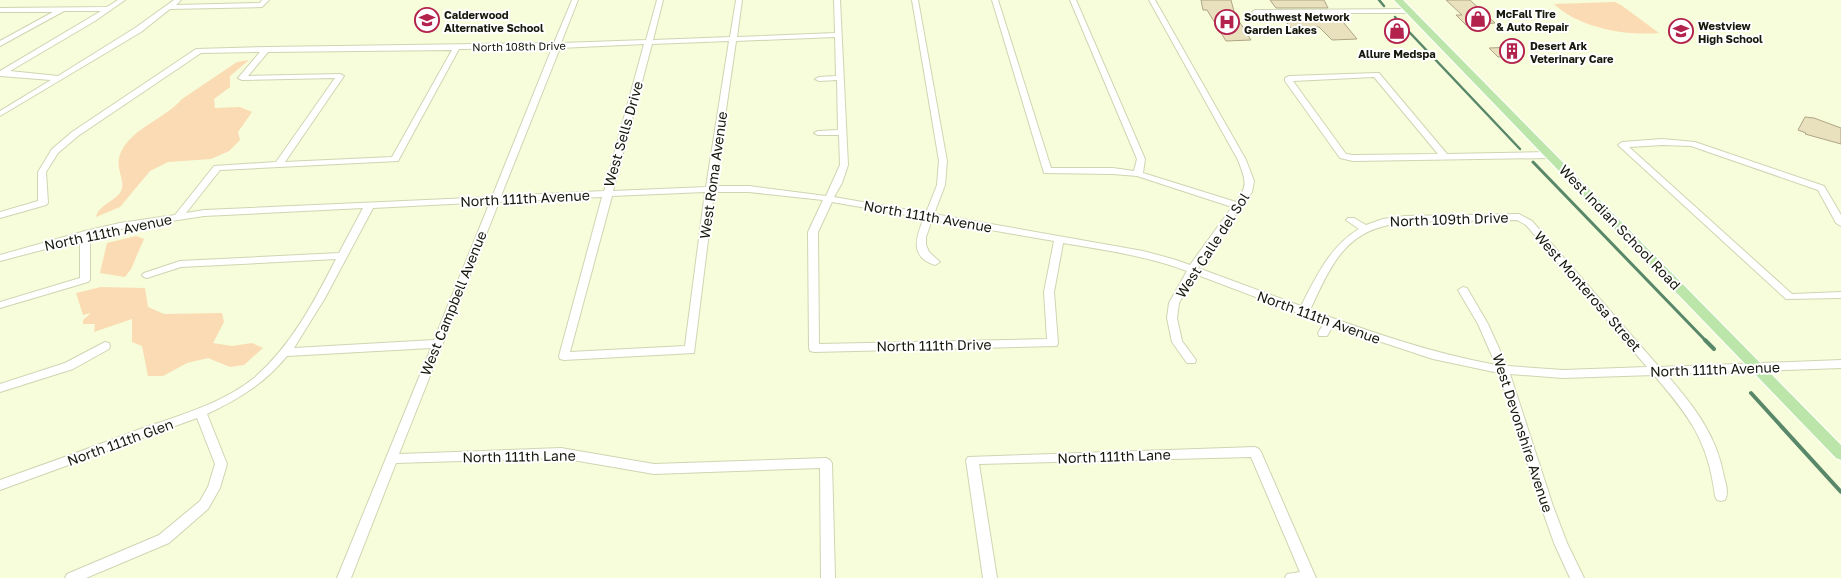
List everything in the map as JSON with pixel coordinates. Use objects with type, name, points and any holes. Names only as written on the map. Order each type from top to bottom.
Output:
[{"type":"main road","name":"West Indian School Road","points":[[1398,0],[1841,454]]},
{"type":"street","points":[[1,73],[111,9],[122,0]]},
{"type":"street","points":[[0,114],[138,30],[178,0]]},
{"type":"street","name":"West Campbell Avenue","points":[[344,578],[575,0]]},
{"type":"street","name":"West Sells Drive","points":[[564,356],[606,194],[650,42],[660,0]]},
{"type":"street","name":"West Roma Avenue","points":[[564,356],[690,350],[710,189],[739,0]]},
{"type":"street","points":[[829,198],[838,185],[843,170],[837,0]]},
{"type":"street","points":[[915,0],[943,161],[941,185],[920,246],[924,256],[935,262]]},
{"type":"street","points":[[995,0],[1047,171],[1113,171],[1138,174],[1238,206]]},
{"type":"street","points":[[1073,0],[1142,159],[1138,174]]},
{"type":"street","name":"West Calle del Sol","points":[[1152,0],[1248,172],[1250,180],[1248,192],[1192,270],[1174,302],[1172,318],[1177,342],[1191,360]]},
{"type":"street","points":[[170,7],[264,2]]},
{"type":"street","points":[[0,44],[64,9]]},
{"type":"street","points":[[0,10],[111,9]]},
{"type":"street","points":[[1255,12],[1408,11]]},
{"type":"street","name":"North 108th Drive","points":[[0,215],[43,203],[42,172],[55,151],[75,134],[200,51],[558,45],[838,35]]},
{"type":"street","points":[[179,216],[217,168],[395,159],[457,47]]},
{"type":"street","points":[[267,49],[242,78],[340,76],[279,165]]},
{"type":"street","points":[[1,73],[60,78]]},
{"type":"street","points":[[1444,156],[1376,75],[1290,78],[1289,81],[1343,156],[1354,158],[1549,154]]},
{"type":"street","points":[[819,79],[840,78]]},
{"type":"street","points":[[818,133],[843,132]]},
{"type":"street","points":[[1841,224],[1821,188],[1692,144],[1662,142],[1622,145],[1790,297],[1841,295]]},
{"type":"street","name":"North 111th Avenue","points":[[0,258],[85,234],[179,216],[494,199],[710,189],[749,189],[829,198],[1143,254],[1424,354],[1504,370],[1547,374],[1841,364]]},
{"type":"street","name":"North 111th Drive","points":[[829,198],[819,215],[813,232],[814,348],[1053,343],[1049,306],[1050,280],[1059,238]]},
{"type":"street","name":"North 111th Glen","points":[[0,485],[201,412],[238,394],[256,382],[286,352],[296,338],[369,206]]},
{"type":"street","name":"North 109th Drive","points":[[1304,311],[1339,249],[1347,239],[1364,228],[1387,221],[1405,219],[1519,217]]},
{"type":"street","name":"West Monterosa Street","points":[[1519,217],[1529,224],[1686,405],[1710,442],[1718,469],[1721,496]]},
{"type":"street","points":[[1351,220],[1364,228]]},
{"type":"street","points":[[0,305],[85,280],[85,234]]},
{"type":"street","points":[[147,275],[180,264],[341,256]]},
{"type":"street","name":"West Devonshire Avenue","points":[[1463,290],[1485,324],[1504,370],[1557,536],[1577,578]]},
{"type":"street","points":[[1323,333],[1331,321]]},
{"type":"street","points":[[286,352],[437,344]]},
{"type":"street","points":[[0,388],[70,366],[105,346]]},
{"type":"street","points":[[72,578],[155,543],[185,523],[204,505],[214,488],[221,464],[201,412]]},
{"type":"street","name":"North 111th Lane","points":[[990,578],[972,460],[1255,452],[1308,577]]},
{"type":"street","name":"North 111th Lane","points":[[391,460],[561,453],[654,469],[826,463],[828,578]]},
{"type":"street","points":[[1292,578],[1308,577]]},
{"type":"shaded area","points":[[1615,2],[1659,33],[1632,33],[1604,29],[1576,19],[1554,4]]},
{"type":"shaded area","points":[[249,60],[230,76],[230,87],[214,99],[215,108],[240,107],[252,112],[238,132],[240,140],[229,151],[211,159],[168,162],[150,171],[120,207],[96,217],[100,209],[120,193],[122,184],[119,158],[126,144],[133,136],[182,99],[237,62]]},
{"type":"shaded area","points":[[136,236],[144,239],[131,269],[125,277],[100,273],[107,243]]},
{"type":"shaded area","points":[[101,287],[145,288],[148,307],[164,314],[222,313],[224,322],[213,343],[232,346],[252,343],[263,348],[244,365],[230,367],[208,358],[187,363],[163,376],[148,376],[142,346],[132,342],[132,319],[94,332],[95,324],[83,324],[83,320],[91,313],[83,315],[76,293]]},
{"type":"building","points":[[1201,0],[1231,0],[1235,15],[1251,40],[1226,41],[1207,10],[1203,10]]},
{"type":"building","points":[[1270,0],[1324,0],[1328,8],[1276,8]]},
{"type":"building","points":[[1446,0],[1470,0],[1495,23],[1466,25],[1456,15],[1462,15]]},
{"type":"building","points":[[1281,15],[1332,15],[1333,18],[1339,17],[1357,39],[1332,40],[1319,27],[1291,28]]},
{"type":"building","name":"Desert Ark Veterinary Care","points":[[1514,47],[1524,56],[1498,57],[1489,48]]},
{"type":"building","points":[[1805,117],[1814,118],[1841,128],[1841,144],[1805,134],[1798,130]]},
{"type":"waterway","points":[[1379,0],[1384,6]]},
{"type":"waterway","points":[[1395,17],[1520,149]]},
{"type":"waterway","points":[[1533,162],[1706,341]]},
{"type":"waterway","points":[[1706,341],[1714,349]]},
{"type":"waterway","points":[[1751,393],[1841,492]]},
{"type":"place","name":"McFall Tire & Auto Repair","points":[[1478,19]]},
{"type":"place","name":"Calderwood Alternative School","points":[[427,20]]},
{"type":"place","name":"Southwest Network Garden Lakes","points":[[1227,22]]},
{"type":"place","name":"Allure Medspa","points":[[1397,31]]},
{"type":"place","name":"Westview High School","points":[[1681,31]]},
{"type":"place","name":"Desert Ark Veterinary Care","points":[[1512,51]]}]
